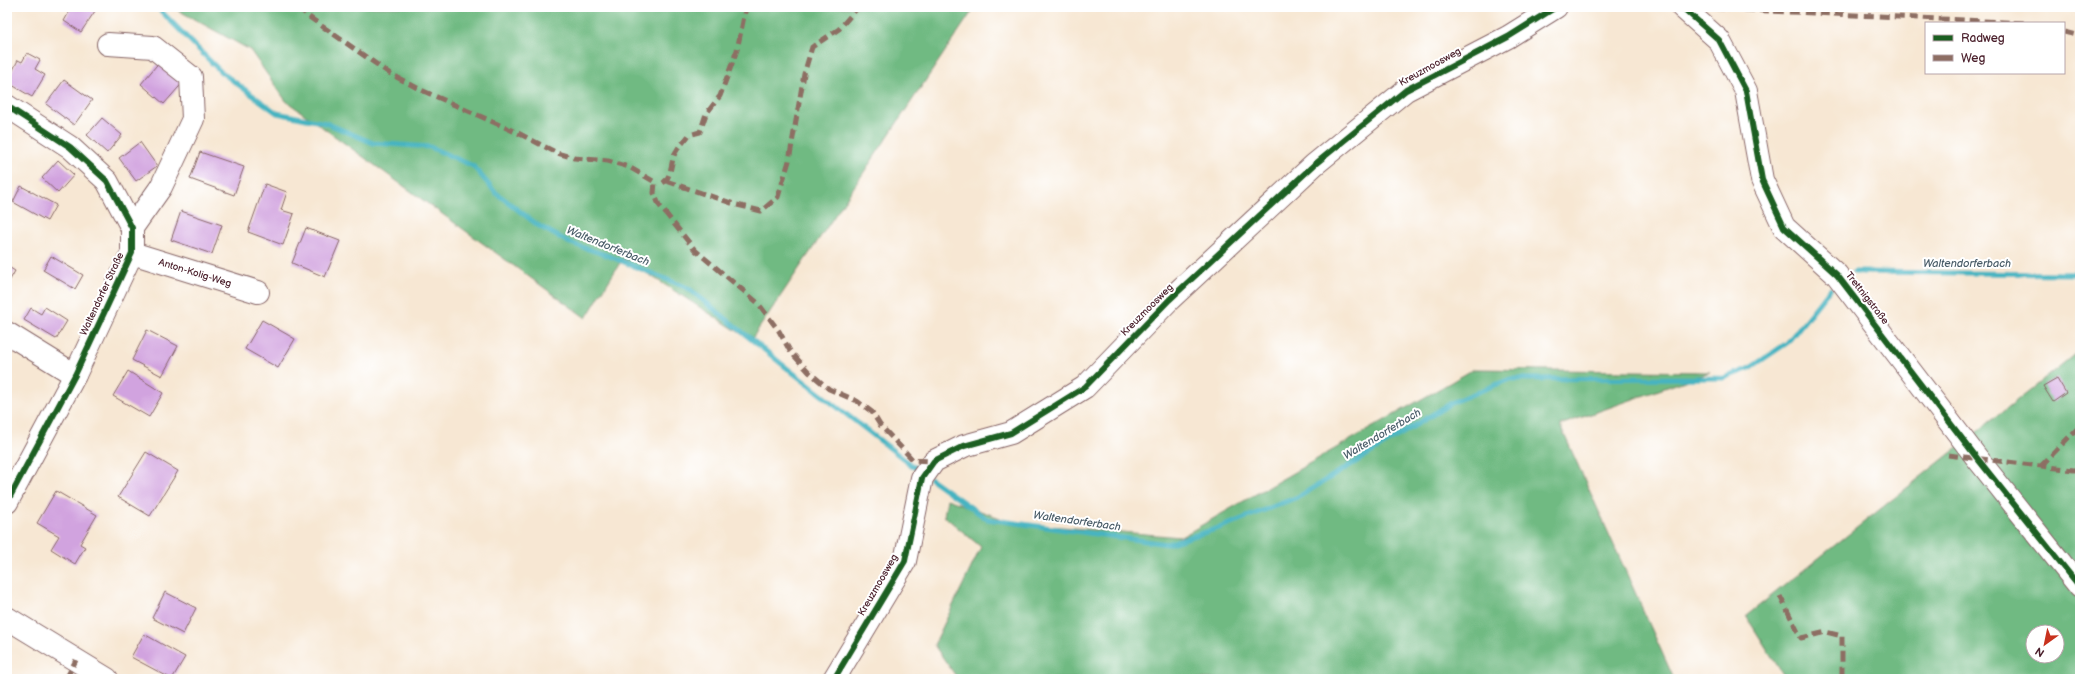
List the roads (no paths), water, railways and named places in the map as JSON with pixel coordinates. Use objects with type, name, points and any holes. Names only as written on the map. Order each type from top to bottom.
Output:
[{"type":"street","name":"Kreuzmoosweg","points":[[834,679],[905,561],[922,478],[934,461],[964,446],[1011,433],[1085,387],[1169,300],[1314,165],[1406,90],[1508,37],[1556,7]]},
{"type":"street","name":"Trettnigstraße","points":[[1682,7],[1719,40],[1746,91],[1762,180],[1784,227],[1837,275],[1977,458],[2080,586]]},
{"type":"street","points":[[108,44],[153,47],[191,77],[193,119],[161,187],[132,228]]},
{"type":"street","name":"Waltendorfer Straße","points":[[7,106],[70,147],[107,181],[132,228],[132,253],[75,376],[7,502]]},
{"type":"street","name":"Anton-Kolig-Weg","points":[[132,253],[258,292]]},
{"type":"street","points":[[7,333],[75,376]]},
{"type":"street","points":[[7,618],[108,679]]},
{"type":"waterway","name":"Waltendorferbach","points":[[157,7],[221,72],[277,113],[326,123],[373,143],[430,147],[473,166],[495,192],[539,226],[570,243],[609,256],[688,288],[783,365],[918,470]]},
{"type":"waterway","name":"Waltendorferbach","points":[[1854,272],[2080,274]]},
{"type":"waterway","name":"Waltendorferbach","points":[[931,479],[987,519],[1167,544],[1219,528],[1300,496],[1453,402],[1510,379],[1724,378],[1750,368],[1787,343],[1830,289]]}]
